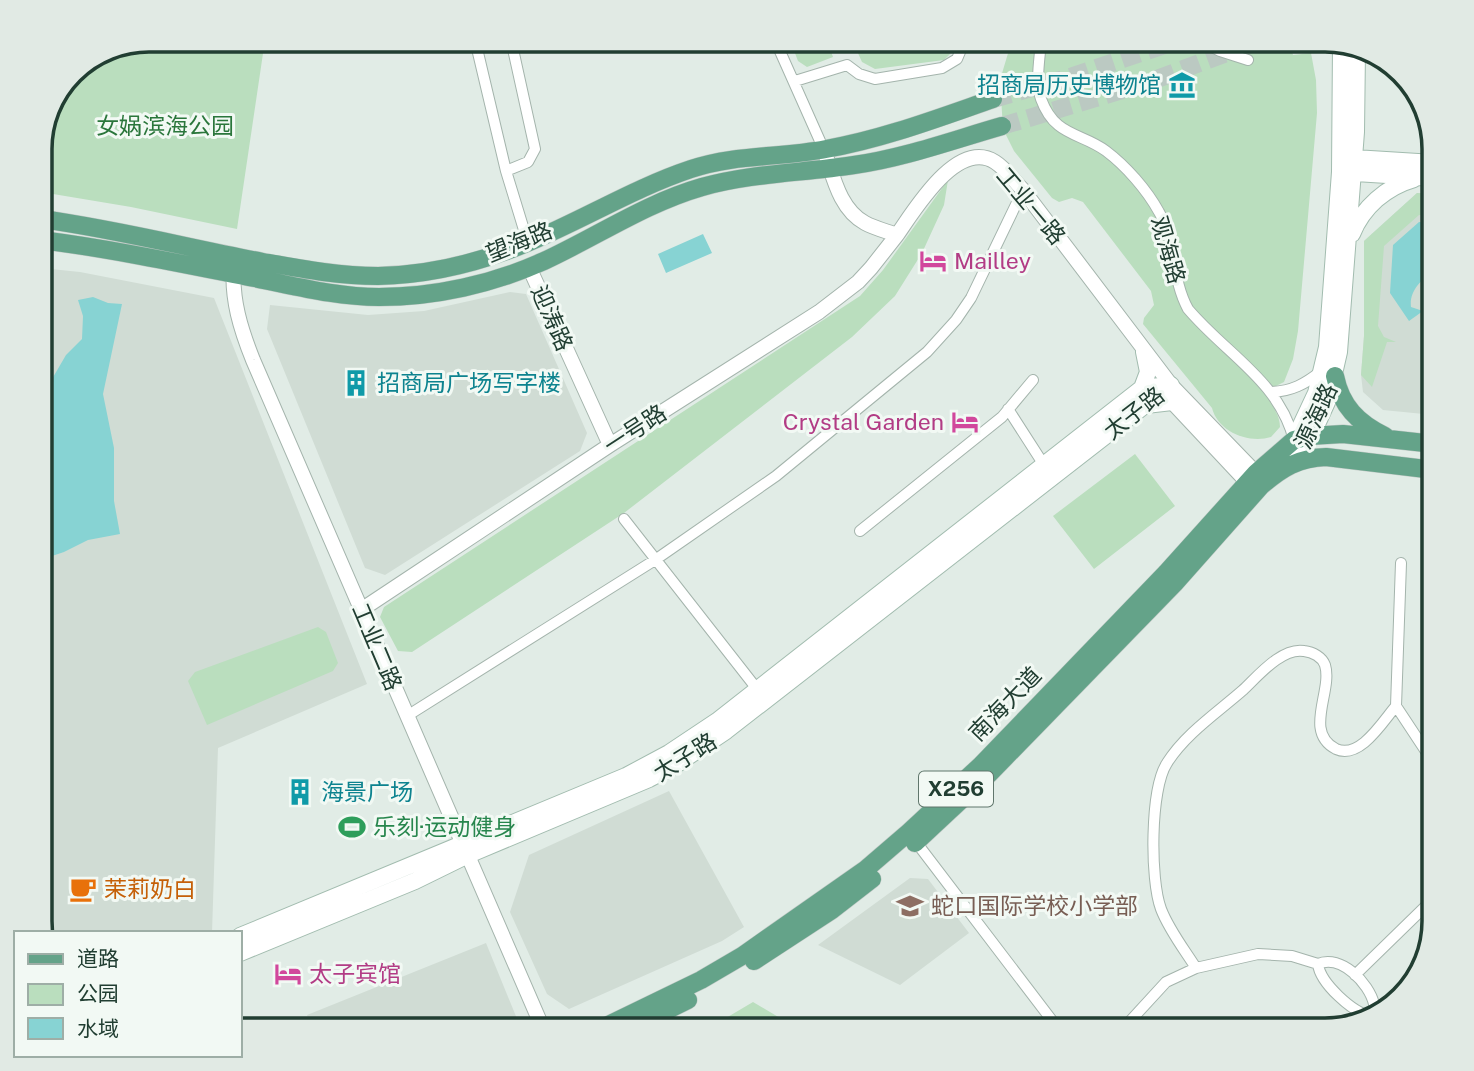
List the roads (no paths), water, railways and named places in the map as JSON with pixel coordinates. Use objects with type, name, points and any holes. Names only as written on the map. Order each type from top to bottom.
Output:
[{"type":"main road","name":"源海路","points":[[1328,374],[1340,339],[1348,243],[1349,168],[1342,54]]},
{"type":"main road","name":"源海路","points":[[1293,462],[1302,438],[1328,400],[1330,323],[1349,168],[1357,58]]},
{"type":"main road","name":"望海路","points":[[53,242],[193,266],[234,265],[379,276],[446,268],[528,243],[632,193],[692,168],[752,155],[824,150],[878,137],[993,99]]},
{"type":"main road","name":"望海路","points":[[53,221],[198,248],[234,265],[318,291],[378,297],[443,292],[528,267],[642,212],[700,188],[762,175],[831,168],[898,156],[1002,127]]},
{"type":"main road","points":[[1349,168],[1422,164]]},
{"type":"main road","points":[[1349,168],[1422,177]]},
{"type":"main road","points":[[1348,243],[1354,228],[1373,202],[1402,182],[1422,179]]},
{"type":"main road","points":[[1142,388],[1148,372],[1144,352]]},
{"type":"main road","points":[[1328,374],[1350,412],[1395,440]]},
{"type":"main road","name":"太子路","points":[[242,952],[415,881],[465,850],[644,767],[699,733],[757,689],[1142,388],[1171,385]]},
{"type":"main road","name":"太子路","points":[[242,935],[649,779],[698,751],[1171,385]]},
{"type":"main road","points":[[1144,406],[1172,402]]},
{"type":"main road","points":[[1302,438],[1343,434],[1422,443]]},
{"type":"main road","name":"南海大道","points":[[623,1018],[701,980],[742,956],[874,862],[981,765],[1255,481],[1302,438]]},
{"type":"main road","name":"南海大道","points":[[651,1018],[707,990],[782,944],[862,887],[916,842],[989,774],[1166,592],[1255,481],[1293,462],[1309,458],[1326,457],[1422,469]]},
{"type":"street","points":[[478,52],[506,171],[528,243]]},
{"type":"street","points":[[506,171],[528,163],[535,149],[514,52]]},
{"type":"street","points":[[781,52],[844,201],[857,218],[897,235]]},
{"type":"street","points":[[794,81],[847,65],[859,74],[875,79],[942,68],[957,59],[960,52]]},
{"type":"street","name":"观海路","points":[[1040,52],[1038,77],[1041,98],[1051,118],[1068,133],[1105,150],[1142,187],[1160,213],[1169,238],[1181,296],[1188,309],[1272,392],[1289,423],[1302,438]]},
{"type":"street","points":[[1223,52],[1248,60]]},
{"type":"street","name":"工业一路","points":[[897,235],[936,180],[963,162],[978,158],[989,159],[1005,170],[1023,190],[1144,352],[1255,481]]},
{"type":"street","points":[[407,716],[655,560],[776,476],[942,337],[971,298],[1023,190]]},
{"type":"street","name":"一号路","points":[[361,610],[841,296],[872,268],[897,235]]},
{"type":"street","name":"工业二路","points":[[234,265],[234,295],[244,338],[538,1018]]},
{"type":"street","name":"迎涛路","points":[[528,267],[610,445]]},
{"type":"street","points":[[1272,392],[1295,388],[1328,374]]},
{"type":"street","points":[[860,531],[1002,417],[1033,380]]},
{"type":"street","points":[[1171,385],[1172,402],[1255,481]]},
{"type":"street","points":[[1008,409],[1044,465]]},
{"type":"street","points":[[624,519],[757,689]]},
{"type":"street","points":[[1401,564],[1396,706],[1422,745]]},
{"type":"street","points":[[1196,968],[1161,910],[1156,887],[1156,795],[1167,763],[1196,732],[1270,666],[1296,651],[1312,653],[1322,660],[1324,665],[1320,727],[1325,738],[1337,749],[1344,751],[1358,748],[1396,706]]},
{"type":"street","points":[[916,842],[1050,1018]]},
{"type":"street","points":[[1355,975],[1422,910]]},
{"type":"street","points":[[1133,1018],[1166,982],[1196,968],[1276,953],[1318,964],[1327,961],[1335,963],[1355,975],[1365,986],[1374,1005]]},
{"type":"street","points":[[1318,964],[1320,973],[1334,991],[1359,1012]]},
{"type":"water","points":[[1422,222],[1422,280],[1414,291],[1411,307],[1422,312],[1409,321],[1390,293],[1393,245]]},
{"type":"water","points":[[703,234],[712,253],[666,273],[658,254]]},
{"type":"water","points":[[93,297],[108,303],[122,304],[103,394],[114,448],[114,501],[120,534],[88,540],[53,556],[53,377],[66,355],[82,339],[83,316],[78,300]]},
{"type":"tunnel","points":[[993,99],[1144,52]]},
{"type":"tunnel","points":[[1002,126],[1149,82],[1229,52]]},
{"type":"place","name":"招商局历史博物馆","points":[[1182,85]]},
{"type":"place","name":"Mailley","points":[[933,261]]},
{"type":"place","name":"招商局广场写字楼","points":[[356,383]]},
{"type":"place","name":"Crystal Garden","points":[[965,422]]},
{"type":"place","name":"海景广场","points":[[300,792]]},
{"type":"place","name":"乐刻·运动健身","points":[[352,827]]},
{"type":"place","name":"茉莉奶白","points":[[83,889]]},
{"type":"place","name":"蛇口国际学校小学部","points":[[910,906]]},
{"type":"place","name":"太子宾馆","points":[[288,974]]},
{"type":"park label","name":"女娲滨海公园","points":[[165,126]]}]
